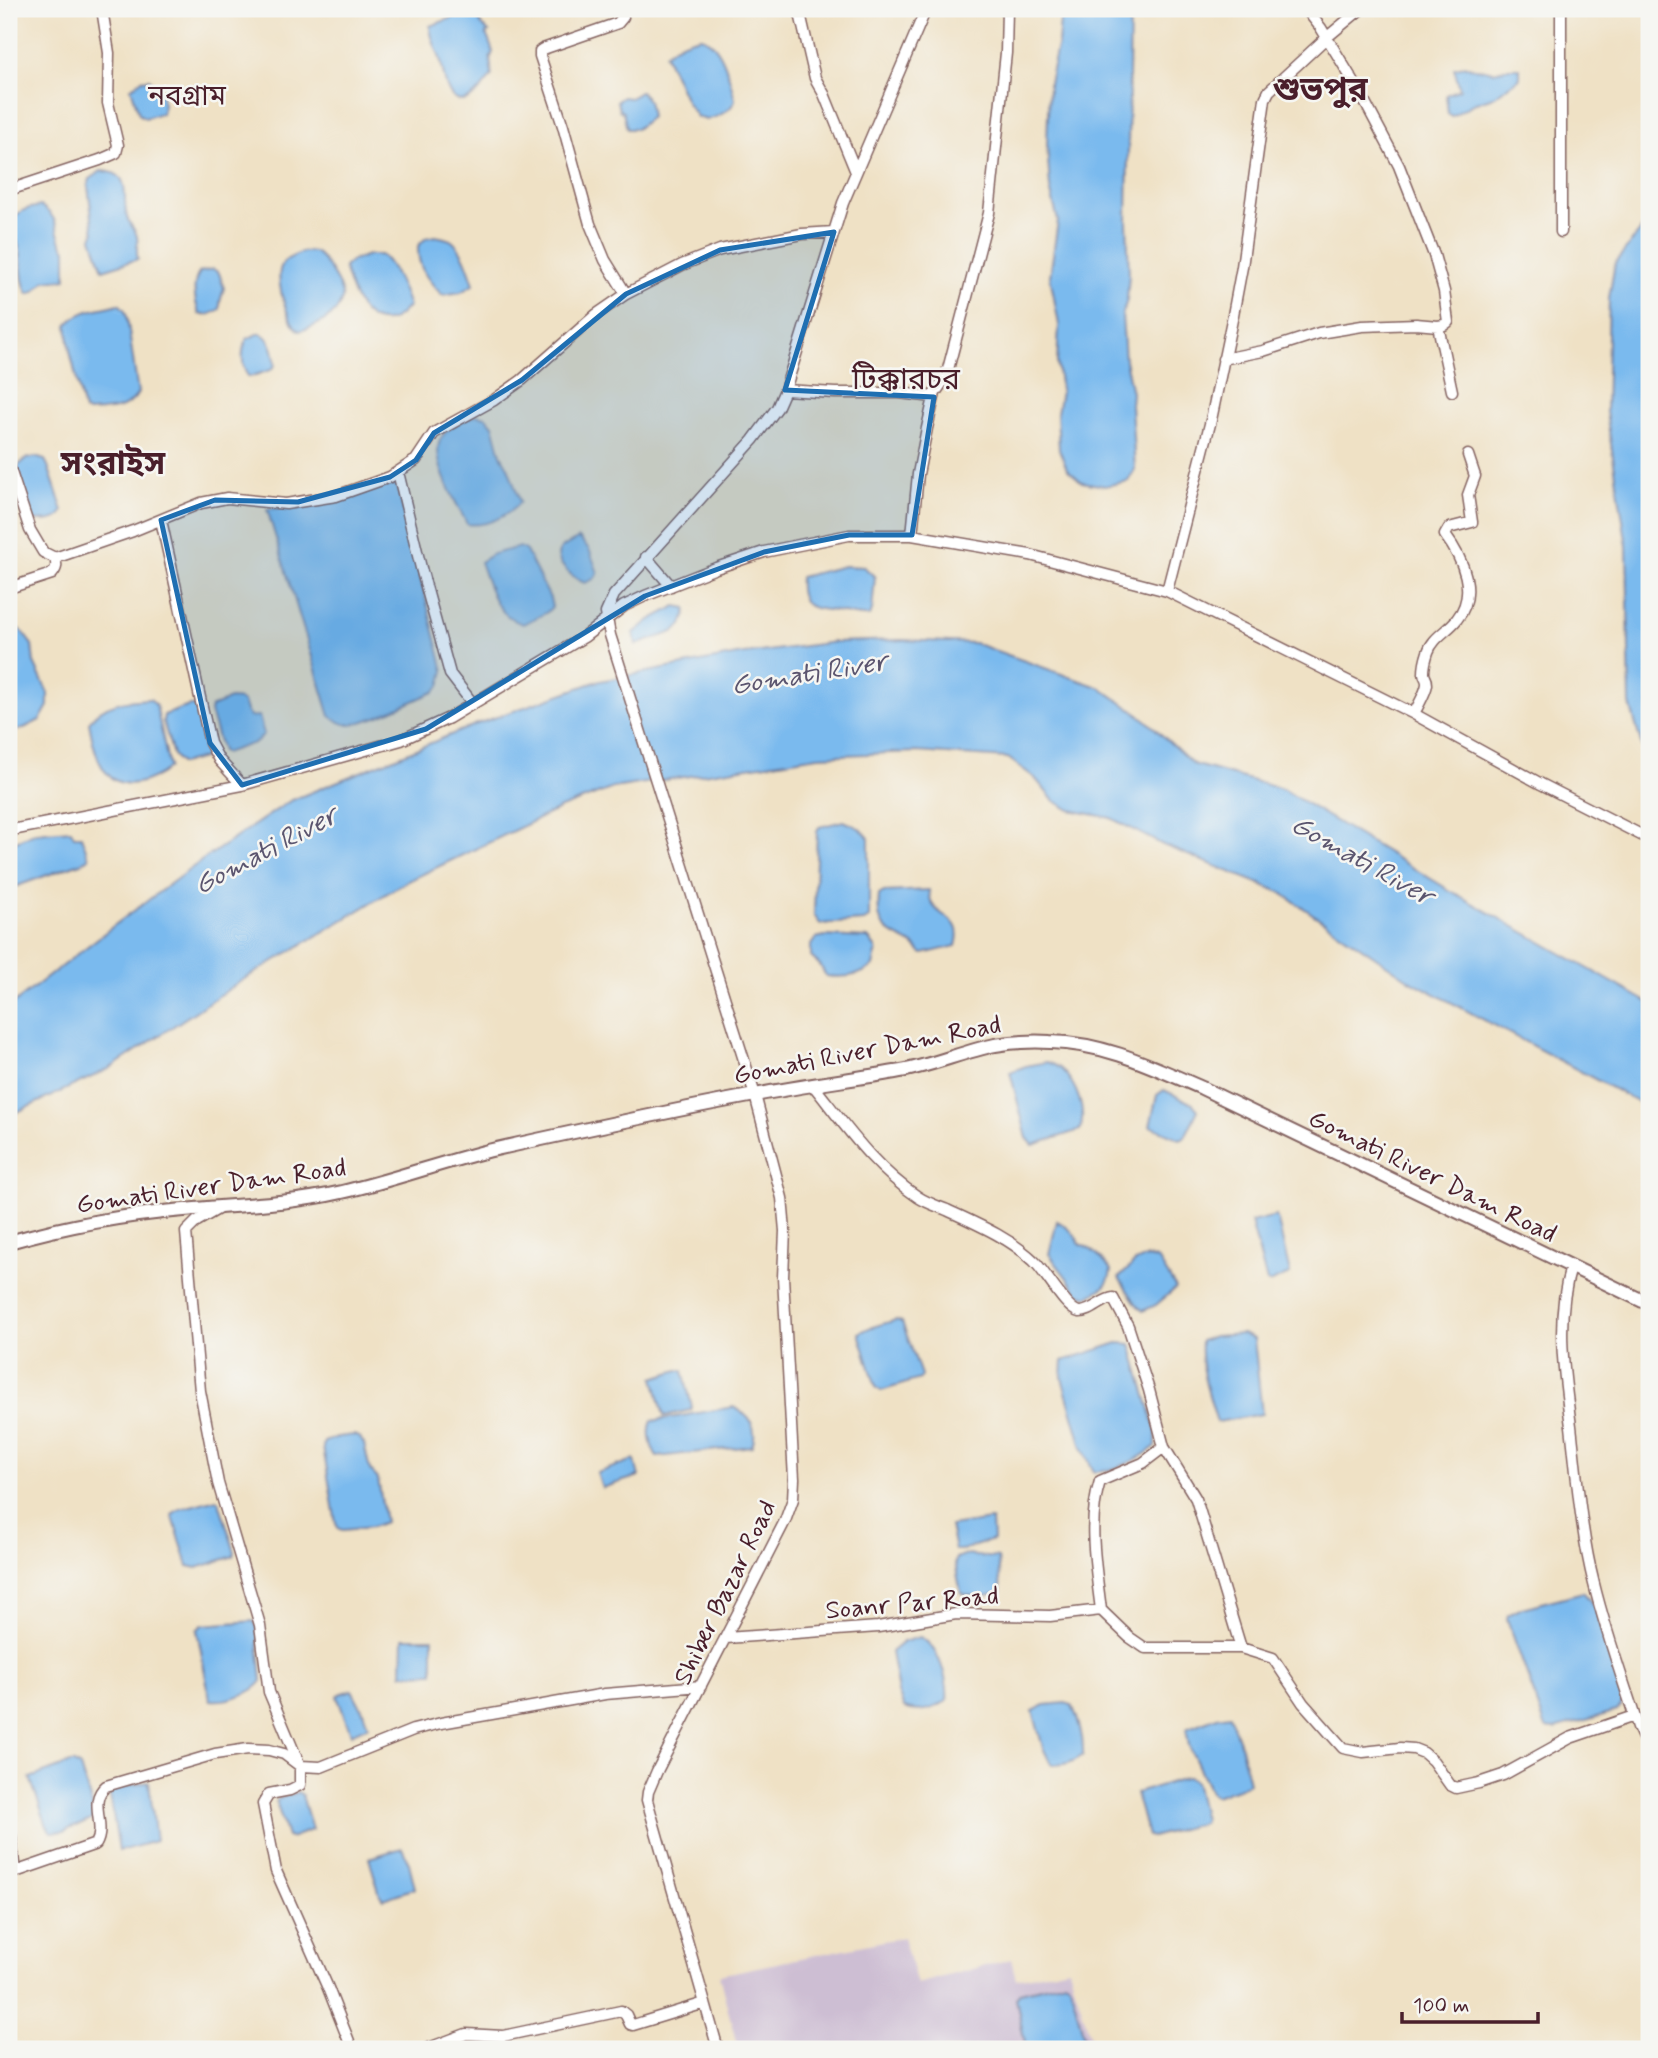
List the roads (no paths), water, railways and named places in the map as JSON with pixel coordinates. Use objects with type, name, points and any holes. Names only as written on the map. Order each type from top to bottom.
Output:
[{"type":"main road","name":"Gomati River Dam Road","points":[[9,1242],[126,1217],[282,1202],[343,1192],[493,1150],[755,1095],[897,1072],[996,1045],[1054,1042],[1108,1051],[1202,1088],[1649,1304]]},
{"type":"street","points":[[9,190],[117,153],[118,145],[108,103],[109,52],[102,9]]},
{"type":"street","points":[[621,9],[622,21],[543,49],[540,56],[590,224],[605,260],[626,295]]},
{"type":"street","points":[[799,9],[815,78],[856,172]]},
{"type":"street","points":[[606,620],[614,595],[753,440],[776,408],[785,390],[843,203],[926,9]]},
{"type":"street","points":[[912,535],[918,474],[934,397],[946,377],[989,213],[1002,92],[1007,9]]},
{"type":"street","points":[[1223,359],[1263,351],[1319,334],[1362,326],[1444,326],[1448,322],[1444,291],[1434,255],[1394,156],[1358,89],[1306,9]]},
{"type":"street","points":[[1167,591],[1211,419],[1242,267],[1265,99],[1269,91],[1361,9]]},
{"type":"street","points":[[1561,9],[1561,232]]},
{"type":"street","points":[[9,466],[30,530],[43,552],[55,558],[186,508],[215,500],[240,498],[286,503],[336,496],[398,472],[416,460],[434,433],[494,400],[522,380],[597,314],[682,265],[720,250],[802,234],[834,232]]},
{"type":"street","points":[[1438,326],[1452,391]]},
{"type":"street","points":[[785,390],[899,393],[934,397]]},
{"type":"street","points":[[1414,714],[1427,687],[1424,672],[1429,650],[1437,637],[1456,620],[1466,603],[1468,593],[1464,565],[1446,535],[1449,528],[1472,522],[1468,495],[1475,476],[1468,455]]},
{"type":"street","points":[[398,472],[450,674],[473,704]]},
{"type":"street","points":[[160,520],[210,743],[219,760],[242,785]]},
{"type":"street","points":[[9,833],[242,785],[401,740],[473,704],[584,637],[624,606],[671,586],[764,552],[806,543],[849,535],[912,535],[1030,555],[1167,591],[1414,714],[1541,784],[1649,839]]},
{"type":"street","points":[[646,557],[671,586]]},
{"type":"street","points":[[9,588],[52,574],[56,569],[55,558]]},
{"type":"street","name":"Shiber Bazar Road","points":[[606,620],[755,1095],[779,1182],[784,1213],[783,1277],[793,1499],[785,1521],[657,1771],[647,1800],[718,2049]]},
{"type":"street","points":[[813,1085],[856,1140],[895,1180],[920,1199],[988,1229],[1014,1245],[1035,1261],[1077,1311],[1083,1312],[1113,1298],[1128,1326],[1164,1447],[1196,1499],[1241,1648]]},
{"type":"street","points":[[222,1207],[197,1221],[186,1232],[200,1391],[218,1483],[260,1625],[270,1692],[300,1766],[300,1785],[269,1794],[263,1804],[276,1871],[352,2049]]},
{"type":"street","points":[[1571,1267],[1563,1300],[1563,1343],[1586,1550],[1603,1618],[1634,1716],[1644,1741],[1649,1746]]},
{"type":"street","points":[[1164,1447],[1143,1462],[1100,1481],[1094,1498],[1093,1535],[1101,1610],[1129,1637],[1145,1648],[1241,1648],[1273,1658],[1303,1703],[1343,1748],[1363,1752],[1414,1749],[1433,1761],[1450,1785],[1456,1788],[1503,1775],[1570,1738],[1634,1716]]},
{"type":"street","name":"Soanr Par Road","points":[[726,1638],[878,1627],[956,1614],[1050,1616],[1101,1610]]},
{"type":"street","points":[[9,1820],[12,1873],[96,1844],[100,1838],[97,1800],[100,1791],[106,1786],[215,1754],[248,1749],[269,1750],[284,1754],[300,1766],[320,1767],[413,1730],[441,1723],[605,1695],[701,1686]]},
{"type":"street","points":[[426,2049],[466,2034],[503,2036],[621,2011],[633,2025],[705,2003]]},
{"type":"water","points":[[468,9],[478,16],[489,32],[486,33],[493,52],[490,59],[492,75],[476,94],[465,101],[459,101],[451,95],[447,86],[430,26]]},
{"type":"water","points":[[1061,9],[1130,9],[1127,222],[1129,274],[1127,300],[1122,315],[1125,360],[1132,393],[1135,469],[1128,481],[1105,486],[1082,482],[1067,469],[1059,449],[1059,325],[1050,276],[1058,221],[1050,188],[1047,145],[1049,83],[1058,43]]},
{"type":"water","points":[[701,37],[709,41],[720,54],[735,100],[727,110],[706,120],[697,117],[687,103],[665,54],[682,43]]},
{"type":"water","points":[[1465,66],[1494,72],[1520,68],[1520,78],[1493,97],[1452,116],[1448,114],[1446,95],[1460,89],[1454,68]]},
{"type":"water","points":[[149,79],[161,94],[163,108],[162,113],[145,118],[139,114],[131,88],[141,80]]},
{"type":"water","points":[[640,92],[647,99],[651,117],[636,129],[627,129],[617,101]]},
{"type":"water","points":[[101,171],[111,172],[122,180],[127,217],[138,243],[138,259],[103,270],[92,238],[94,233],[88,186],[90,179]]},
{"type":"water","points":[[41,206],[55,222],[66,250],[66,279],[45,281],[28,294],[23,281],[21,254],[11,227],[15,217],[21,212]]},
{"type":"water","points":[[1649,220],[1649,750],[1642,747],[1630,704],[1627,546],[1606,412],[1609,298],[1615,263]]},
{"type":"water","points":[[435,236],[448,239],[456,245],[466,261],[474,284],[461,292],[442,295],[432,284],[421,267],[418,246],[426,238]]},
{"type":"water","points":[[303,252],[314,252],[323,259],[337,281],[342,299],[331,316],[319,324],[299,331],[286,309],[280,270],[283,263]]},
{"type":"water","points":[[368,255],[380,255],[384,258],[393,270],[409,306],[394,319],[381,321],[372,318],[365,313],[354,295],[344,267],[351,261]]},
{"type":"water","points":[[213,269],[219,273],[224,288],[220,309],[202,315],[199,314],[195,297],[195,281],[200,272]]},
{"type":"water","points":[[119,304],[127,317],[138,393],[123,407],[95,412],[84,411],[67,325],[85,312]]},
{"type":"water","points":[[262,334],[271,344],[275,365],[271,370],[249,377],[243,364],[244,348],[247,339]]},
{"type":"water","points":[[477,415],[486,417],[493,425],[501,455],[520,502],[496,519],[482,524],[467,524],[443,473],[438,452],[441,438],[449,429]]},
{"type":"water","points":[[35,457],[45,460],[63,511],[55,519],[33,521],[17,473],[18,466],[26,459]]},
{"type":"water","points":[[390,480],[397,486],[444,671],[440,686],[434,692],[376,717],[345,724],[330,716],[267,509],[288,507]]},
{"type":"water","points":[[579,538],[589,549],[598,573],[594,579],[585,583],[567,570],[558,556],[562,548]]},
{"type":"water","points":[[520,547],[526,551],[552,607],[546,613],[523,624],[513,620],[499,607],[480,562],[493,554]]},
{"type":"water","points":[[844,566],[864,567],[875,577],[872,611],[869,616],[815,608],[809,606],[801,597],[800,577]]},
{"type":"water","points":[[676,606],[687,610],[682,625],[673,632],[636,645],[634,633],[650,620]]},
{"type":"water","points":[[9,626],[21,630],[32,645],[34,663],[48,693],[48,706],[40,720],[9,732]]},
{"type":"water","name":"Gomati River","points":[[901,640],[974,643],[1101,688],[1146,720],[1193,764],[1282,789],[1451,891],[1649,1003],[1649,1108],[1411,981],[1280,892],[1163,845],[1111,818],[1070,810],[1053,800],[1035,778],[1008,758],[916,752],[818,756],[613,788],[561,808],[406,882],[241,981],[109,1069],[9,1116],[9,1007],[201,861],[290,801],[477,724],[595,682],[737,655],[835,642]]},
{"type":"water","points":[[150,699],[156,705],[169,767],[145,781],[131,784],[119,782],[110,777],[98,758],[89,722],[109,706],[125,701]]},
{"type":"water","points":[[230,699],[240,700],[250,717],[259,716],[264,734],[257,742],[225,753],[222,751],[210,712],[211,707]]},
{"type":"water","points":[[196,706],[199,711],[208,753],[206,757],[181,764],[173,755],[163,721],[164,715]]},
{"type":"water","points":[[843,821],[858,827],[869,838],[869,918],[864,921],[820,924],[814,915],[817,831],[819,827]]},
{"type":"water","points":[[71,830],[74,836],[81,836],[89,858],[9,889],[9,844],[34,833]]},
{"type":"water","points":[[929,890],[935,908],[952,922],[958,935],[956,946],[923,954],[884,926],[879,914],[879,895],[884,892]]},
{"type":"water","points":[[816,938],[868,938],[876,951],[873,966],[851,976],[826,976],[820,965],[811,957],[811,945]]},
{"type":"water","points":[[1047,1062],[1061,1069],[1072,1083],[1081,1106],[1082,1123],[1080,1130],[1033,1145],[1027,1138],[1010,1072]]},
{"type":"water","points":[[1164,1090],[1193,1104],[1198,1110],[1185,1137],[1180,1139],[1150,1126],[1157,1095]]},
{"type":"water","points":[[1276,1216],[1290,1274],[1269,1283],[1251,1222]]},
{"type":"water","points":[[1057,1221],[1111,1270],[1106,1284],[1087,1297],[1079,1294],[1049,1254]]},
{"type":"water","points":[[1147,1257],[1158,1259],[1176,1288],[1156,1305],[1143,1311],[1119,1278],[1135,1262]]},
{"type":"water","points":[[896,1320],[902,1322],[921,1375],[920,1379],[881,1391],[876,1387],[859,1333]]},
{"type":"water","points":[[1242,1334],[1254,1339],[1262,1414],[1217,1422],[1203,1372],[1201,1341],[1214,1336]]},
{"type":"water","points":[[1118,1343],[1131,1344],[1156,1431],[1156,1446],[1127,1464],[1094,1472],[1082,1447],[1062,1378],[1063,1361]]},
{"type":"water","points":[[678,1370],[683,1371],[692,1407],[691,1410],[664,1416],[654,1378]]},
{"type":"water","points":[[733,1407],[751,1422],[754,1433],[752,1446],[657,1457],[650,1439],[652,1421]]},
{"type":"water","points":[[354,1435],[364,1444],[370,1470],[378,1479],[385,1522],[372,1527],[343,1530],[336,1524],[323,1447],[324,1442]]},
{"type":"water","points":[[633,1460],[639,1476],[602,1488],[597,1473]]},
{"type":"water","points":[[216,1499],[235,1552],[234,1556],[197,1568],[188,1566],[172,1514],[180,1509]]},
{"type":"water","points":[[990,1520],[993,1540],[955,1550],[950,1526]]},
{"type":"water","points":[[964,1555],[998,1558],[1001,1591],[981,1596],[961,1593],[955,1563],[956,1558]]},
{"type":"water","points":[[1583,1592],[1598,1613],[1608,1640],[1623,1695],[1621,1707],[1617,1711],[1555,1729],[1546,1728],[1507,1619],[1508,1615],[1522,1608]]},
{"type":"water","points":[[254,1621],[257,1627],[262,1681],[239,1696],[210,1700],[197,1630],[202,1625]]},
{"type":"water","points":[[920,1637],[933,1648],[941,1665],[947,1701],[916,1711],[904,1708],[898,1692],[891,1652],[903,1642]]},
{"type":"water","points":[[403,1638],[433,1638],[433,1673],[402,1674]]},
{"type":"water","points":[[352,1690],[368,1726],[351,1734],[337,1696]]},
{"type":"water","points":[[1045,1705],[1072,1705],[1077,1717],[1082,1735],[1083,1755],[1068,1763],[1051,1764],[1043,1748],[1033,1711]]},
{"type":"water","points":[[1229,1715],[1241,1747],[1249,1783],[1215,1796],[1210,1792],[1189,1746],[1186,1729]]},
{"type":"water","points":[[70,1763],[80,1767],[94,1819],[64,1831],[51,1832],[30,1778]]},
{"type":"water","points":[[1188,1777],[1195,1782],[1203,1823],[1148,1836],[1136,1793]]},
{"type":"water","points":[[149,1782],[156,1841],[119,1851],[109,1789]]},
{"type":"water","points":[[298,1792],[302,1795],[312,1830],[290,1838],[287,1837],[276,1801]]},
{"type":"water","points":[[402,1848],[415,1888],[383,1899],[369,1858]]},
{"type":"water","points":[[1065,1981],[1070,1984],[1087,2049],[1026,2049],[1016,1998],[1020,1992]]},
{"type":"district","name":"শুভপুর","points":[[1320,88]]},
{"type":"district","name":"নবগ্ৰাম","points":[[187,95]]},
{"type":"district","name":"টিক্কারচর","points":[[906,379]]},
{"type":"district","name":"সংরাইস","points":[[113,462]]}]
